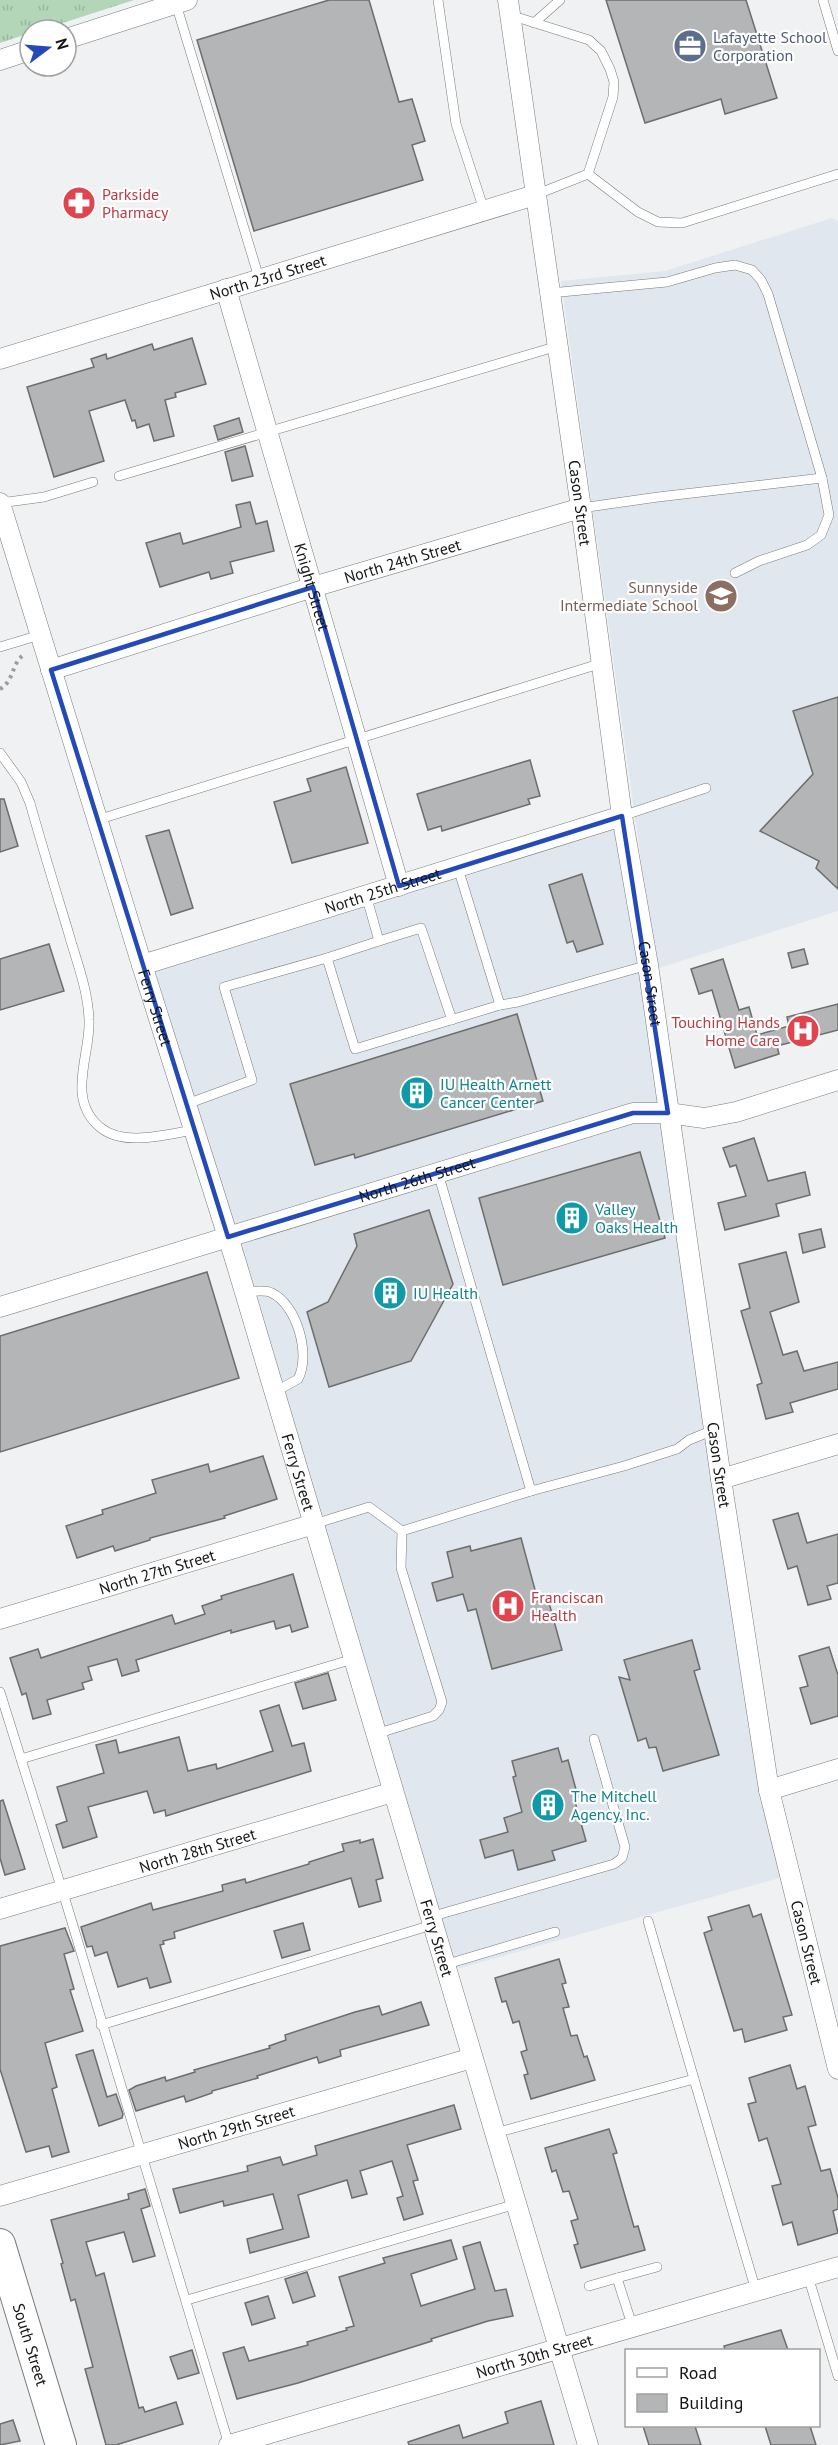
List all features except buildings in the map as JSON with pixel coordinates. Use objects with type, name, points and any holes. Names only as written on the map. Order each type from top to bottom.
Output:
[{"type":"main road","name":"South Street","points":[[0,2244],[61,2445]]},
{"type":"street","points":[[78,35],[181,2]]},
{"type":"street","name":"Cason Street","points":[[509,7],[581,508],[622,816],[648,965],[716,1429],[721,1479],[769,1790],[838,2069]]},
{"type":"street","points":[[0,60],[18,55]]},
{"type":"street","name":"North 23rd Street","points":[[0,359],[535,195]]},
{"type":"street","name":"Knight Street","points":[[226,289],[399,886]]},
{"type":"street","name":"Ferry Street","points":[[0,503],[228,1237],[588,2445]]},
{"type":"street","name":"North 24th Street","points":[[51,670],[313,586],[581,508]]},
{"type":"street","name":"North 25th Street","points":[[142,965],[622,816]]},
{"type":"street","name":"North 26th Street","points":[[0,1306],[633,1113],[668,1113],[704,1118],[736,1112],[838,1080]]},
{"type":"street","points":[[721,1479],[838,1444]]},
{"type":"street","name":"North 27th Street","points":[[2,1616],[314,1524]]},
{"type":"street","points":[[769,1790],[838,1768]]},
{"type":"street","name":"North 28th Street","points":[[0,1909],[393,1792]]},
{"type":"street","name":"North 29th Street","points":[[0,2196],[472,2058]]},
{"type":"street","name":"North 30th Street","points":[[229,2445],[838,2268]]},
{"type":"lane","points":[[438,0],[456,124],[484,210]]},
{"type":"lane","points":[[534,23],[561,0]]},
{"type":"lane","points":[[823,0],[838,51]]},
{"type":"lane","points":[[181,2],[259,278]]},
{"type":"lane","points":[[509,7],[534,23],[589,40],[601,51],[610,69],[614,82],[613,97],[588,174]]},
{"type":"lane","points":[[535,195],[588,174]]},
{"type":"lane","points":[[588,174],[638,212],[658,222],[681,223],[838,174]]},
{"type":"lane","points":[[550,293],[667,282],[735,265],[752,270],[761,280],[768,294],[822,478],[829,515],[821,535],[807,545],[759,561],[735,573]]},
{"type":"lane","points":[[119,476],[558,346]]},
{"type":"lane","points":[[581,508],[822,478]]},
{"type":"lane","points":[[0,503],[44,497],[93,482]]},
{"type":"lane","points":[[0,647],[40,635]]},
{"type":"lane","points":[[97,820],[602,663]]},
{"type":"lane","points":[[0,753],[21,782],[30,803],[84,986],[89,1022],[81,1071],[83,1098],[90,1117],[101,1129],[127,1138],[195,1130]]},
{"type":"lane","points":[[622,816],[706,788]]},
{"type":"lane","points":[[458,868],[500,1005]]},
{"type":"lane","points":[[366,896],[379,941]]},
{"type":"lane","points":[[187,1104],[252,1080],[224,987],[421,928],[452,1020]]},
{"type":"lane","points":[[327,958],[355,1049],[500,1005],[518,1002],[648,965]]},
{"type":"lane","points":[[438,1173],[531,1491]]},
{"type":"lane","points":[[244,1292],[266,1291],[283,1300],[290,1309],[302,1345],[304,1359],[298,1379],[273,1393]]},
{"type":"lane","points":[[402,1531],[678,1449],[688,1440],[716,1429]]},
{"type":"lane","points":[[314,1524],[369,1507],[402,1531]]},
{"type":"lane","points":[[376,1734],[433,1716],[439,1710],[442,1702],[401,1568],[402,1531]]},
{"type":"lane","points":[[21,1759],[353,1659]]},
{"type":"lane","points":[[0,1692],[63,1890],[101,2025],[187,2300],[229,2445]]},
{"type":"lane","points":[[101,2025],[614,1864],[622,1858],[625,1846],[594,1739]]},
{"type":"lane","points":[[648,1921],[756,2292]]},
{"type":"lane","points":[[444,1965],[555,1932]]},
{"type":"lane","points":[[495,2133],[694,2079]]},
{"type":"lane","points":[[187,2300],[516,2204]]},
{"type":"lane","points":[[589,2286],[657,2267]]},
{"type":"lane","points":[[808,2276],[838,2376]]},
{"type":"lane","points":[[617,2278],[633,2328]]},
{"type":"path","points":[[0,689],[10,682],[23,654]]},
{"type":"highlighted area","points":[[313,587],[399,886],[622,816],[668,1113],[633,1113],[228,1237],[51,670]]},
{"type":"shaded area","name":"Sunnyside Intermediate School","points":[[832,218],[838,221],[838,911],[656,969],[561,281],[665,271]]},
{"type":"shaded area","points":[[622,816],[790,1875],[446,1972],[142,965]]},
{"type":"green space","points":[[0,0],[134,0],[78,18],[18,18],[18,37],[0,43]]},
{"type":"place","name":"Lafayette School Corporation","points":[[690,46]]},
{"type":"place","name":"Parkside Pharmacy","points":[[79,203]]},
{"type":"place","name":"Sunnyside Intermediate School","points":[[721,596]]},
{"type":"place","name":"Touching Hands Home Care","points":[[803,1031]]},
{"type":"place","name":"IU Health Arnett Cancer Center","points":[[417,1093]]},
{"type":"place","name":"Valley Oaks Health","points":[[572,1218]]},
{"type":"place","name":"IU Health","points":[[390,1293]]},
{"type":"place","name":"Franciscan Health","points":[[508,1606]]},
{"type":"place","name":"The Mitchell Agency, Inc.","points":[[548,1805]]}]
